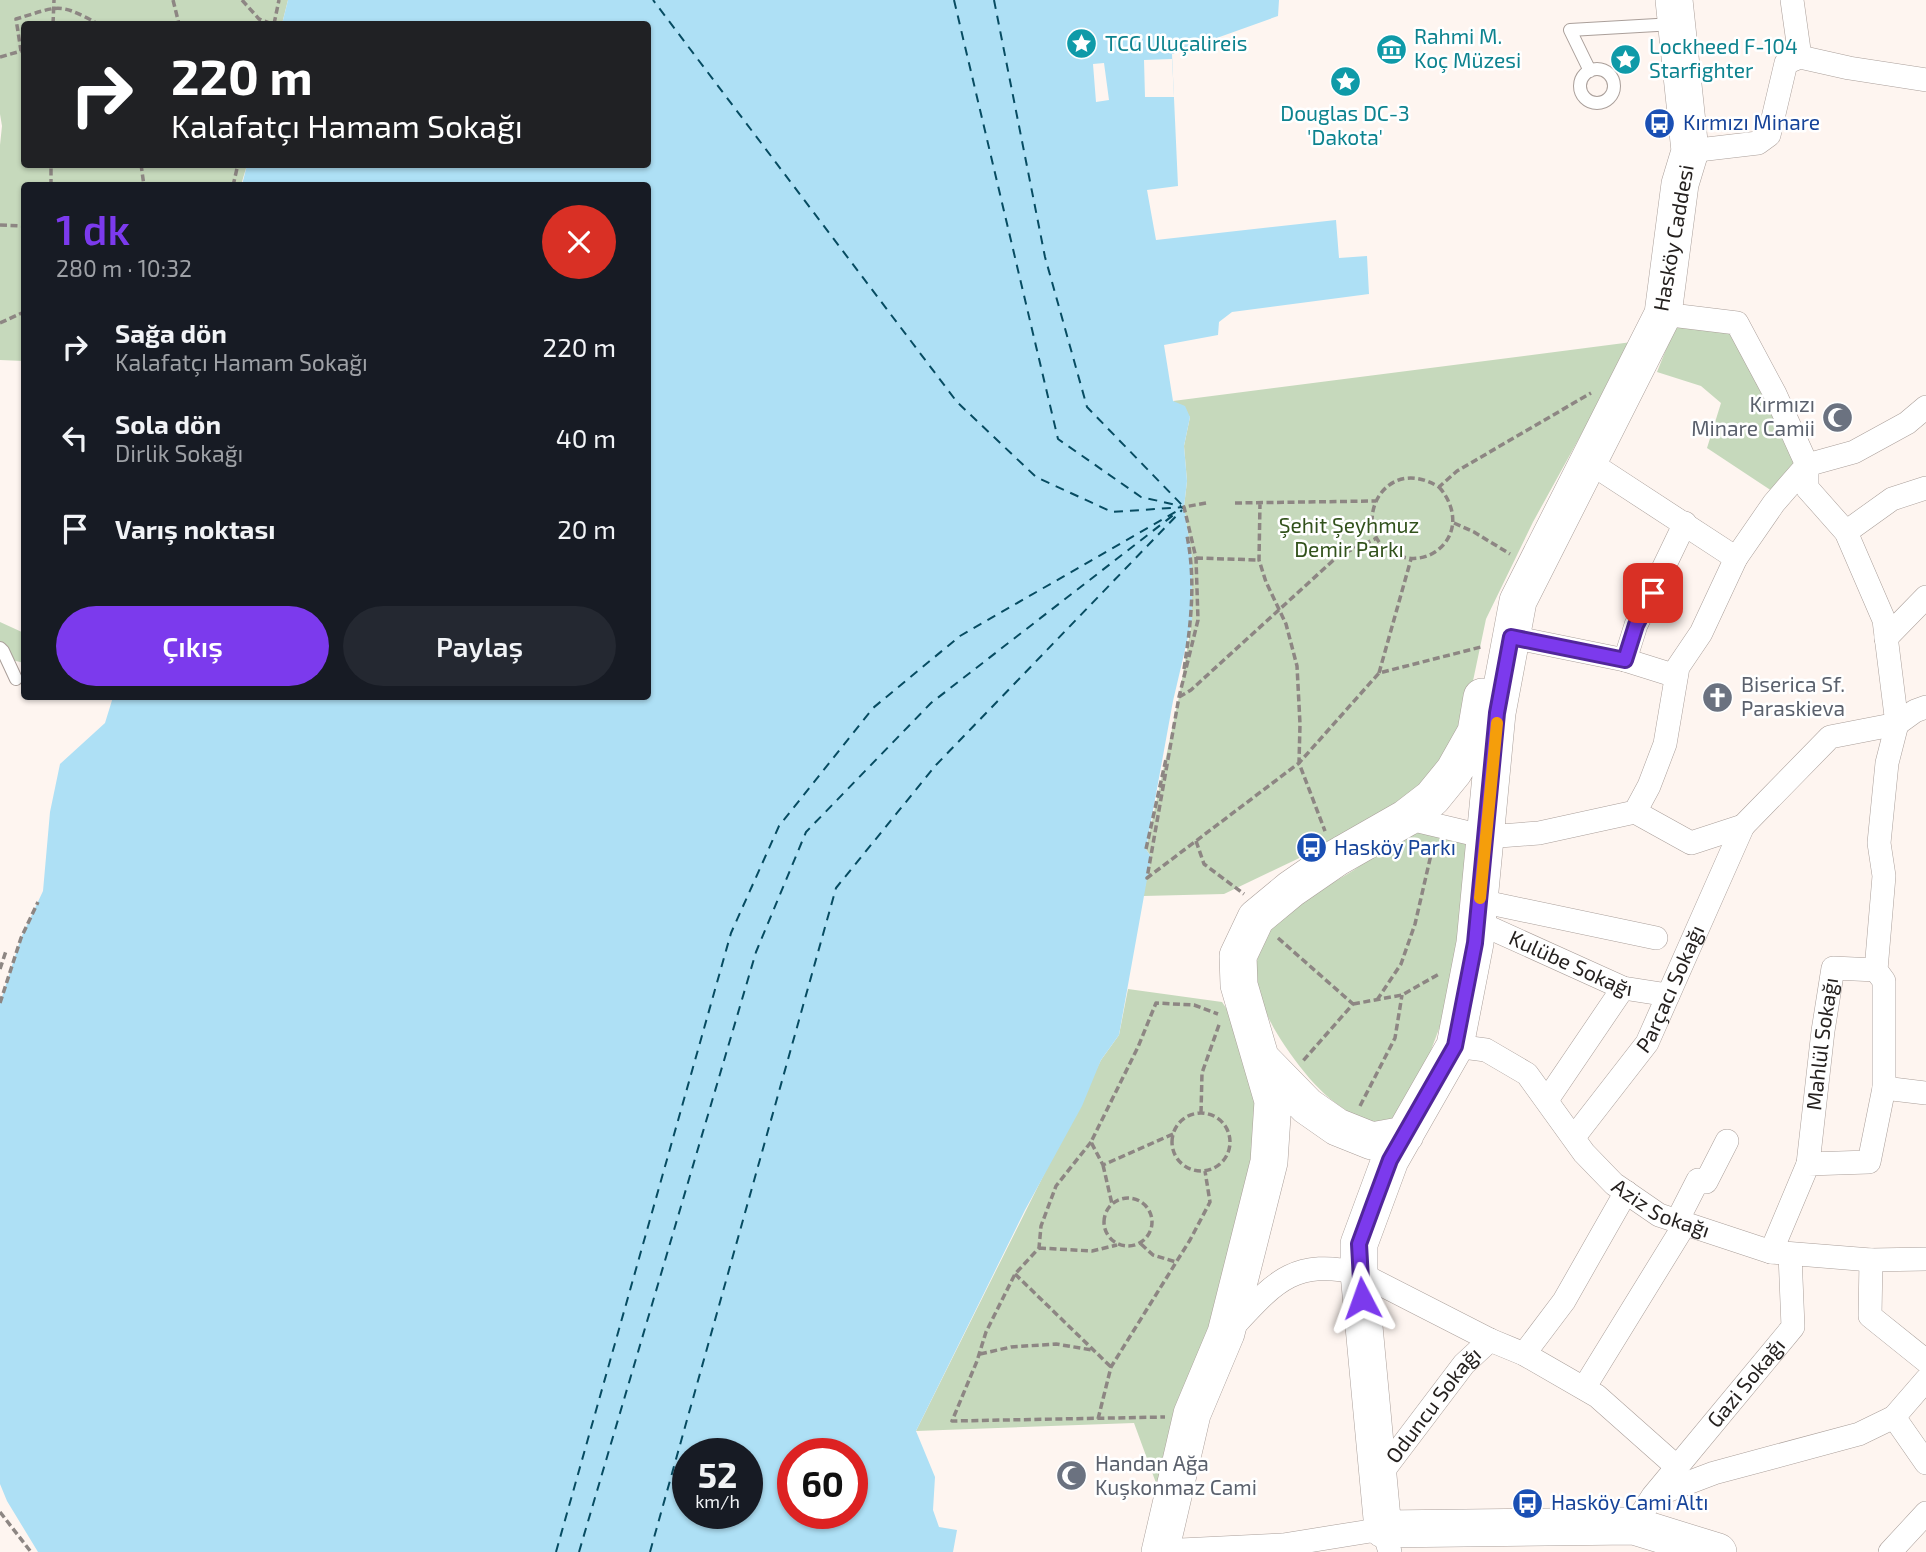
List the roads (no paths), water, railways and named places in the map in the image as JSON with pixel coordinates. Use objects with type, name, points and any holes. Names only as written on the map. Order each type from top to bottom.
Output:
[{"type":"main road","name":"Hasköy Caddesi","points":[[1571,498],[1663,314],[1680,184],[1690,151],[1676,12]]},
{"type":"main road","points":[[1571,498],[1518,573],[1508,597],[1477,926],[1455,1046],[1390,1160],[1359,1244],[1359,1273],[1387,1540],[1644,1511],[1681,1546],[1717,1552]]},
{"type":"main road","points":[[1160,1551],[1192,1414],[1226,1333],[1269,1162],[1273,1072],[1239,985],[1238,956],[1256,918],[1292,889],[1336,858],[1422,821],[1432,797],[1454,771],[1476,732],[1502,640],[1518,601],[1571,498]]},
{"type":"main road","points":[[1273,1072],[1307,1106],[1346,1130],[1372,1141],[1405,1135]]},
{"type":"street","points":[[1792,0],[1800,57]]},
{"type":"street","points":[[1690,151],[1758,143],[1769,135],[1786,63],[1800,57],[1926,80]]},
{"type":"street","points":[[1663,314],[1738,323],[1775,394],[1807,465],[1807,488],[1846,532],[1884,620],[1897,724],[1887,763],[1879,843],[1884,876],[1876,970],[1884,981],[1884,1088],[1869,1162],[1808,1164],[1780,1253]]},
{"type":"street","points":[[1635,812],[1649,786],[1665,744],[1678,667],[1701,633],[1736,558],[1774,503],[1807,465],[1854,452],[1908,423],[1926,407]]},
{"type":"street","points":[[1589,462],[1736,558]]},
{"type":"street","points":[[1846,532],[1892,499],[1926,488]]},
{"type":"street","points":[[1625,660],[1636,625],[1685,523]]},
{"type":"street","points":[[1886,638],[1926,597]]},
{"type":"street","points":[[1502,640],[1625,660],[1676,676]]},
{"type":"street","points":[[1422,821],[1486,837],[1539,833],[1635,812],[1691,843],[1743,826],[1830,737],[1897,724],[1915,711],[1926,708]]},
{"type":"street","name":"Parçacı Sokağı","points":[[1574,1138],[1647,1043],[1743,826]]},
{"type":"street","points":[[1477,926],[1656,937]]},
{"type":"street","name":"Kulübe Sokağı","points":[[1477,926],[1623,988],[1668,995]]},
{"type":"street","name":"Mahlül Sokağı","points":[[1808,1164],[1833,968],[1876,970]]},
{"type":"street","points":[[1547,1100],[1623,988]]},
{"type":"street","name":"Aziz Sokağı","points":[[1455,1046],[1486,1050],[1527,1074],[1584,1153],[1614,1184],[1659,1215],[1780,1253],[1871,1260],[1926,1259]]},
{"type":"street","points":[[1884,1088],[1926,1093]]},
{"type":"street","points":[[1584,1388],[1681,1223],[1698,1180],[1706,1182],[1727,1140]]},
{"type":"street","points":[[1524,1354],[1564,1301],[1626,1192]]},
{"type":"street","name":"Gazi Sokağı","points":[[1644,1511],[1793,1327],[1780,1253]]},
{"type":"street","points":[[1871,1260],[1870,1316],[1926,1361]]},
{"type":"street","points":[[1226,1333],[1270,1287],[1301,1270],[1337,1268],[1359,1273],[1490,1340],[1524,1354],[1584,1388],[1597,1396],[1677,1467]]},
{"type":"street","name":"Oduncu Sokağı","points":[[1380,1475],[1464,1364],[1490,1340]]},
{"type":"street","points":[[1644,1511],[1714,1473],[1859,1434],[1894,1418],[1926,1380]]},
{"type":"street","points":[[1894,1418],[1926,1463]]},
{"type":"street","points":[[1890,1552],[1926,1513]]},
{"type":"street","points":[[1160,1551],[1387,1540]]},
{"type":"lane","points":[[1590,71],[1570,30],[1676,12]]},
{"type":"lane","points":[[0,648],[16,679]]},
{"type":"water","points":[[288,0],[1279,0],[1278,16],[1172,54],[1178,186],[1147,190],[1156,240],[1336,220],[1339,258],[1367,256],[1369,294],[1232,312],[1219,322],[1218,335],[1164,345],[1173,401],[1185,406],[1190,417],[1184,446],[1187,481],[1184,507],[1192,558],[1192,620],[1173,701],[1146,849],[1151,857],[1119,1035],[1101,1060],[1082,1106],[1025,1210],[916,1431],[935,1477],[933,1510],[939,1527],[957,1530],[953,1552],[38,1552],[7,1501],[0,1484],[0,1003],[21,938],[43,891],[50,812],[60,764],[105,723],[112,700],[651,700],[651,182],[243,182],[246,168],[651,168],[651,21],[283,21]]},
{"type":"place","name":"TCG Uluçalireis","points":[[1082,44]]},
{"type":"place","name":"Rahmi M. Koç Müzesi","points":[[1391,49]]},
{"type":"place","name":"Lockheed F-104 Starfighter","points":[[1626,59]]},
{"type":"place","name":"Douglas DC-3 'Dakota'","points":[[1345,82]]},
{"type":"place","name":"Kırmızı Minare","points":[[1660,123]]},
{"type":"place","name":"Kırmızı Minare Camii","points":[[1838,417]]},
{"type":"place","name":"Biserica Sf. Paraskieva","points":[[1718,697]]},
{"type":"place","name":"Hasköy Parkı","points":[[1311,848]]},
{"type":"place","name":"Handan Ağa Kuşkonmaz Cami","points":[[1072,1476]]},
{"type":"place","name":"Hasköy Cami Altı","points":[[1528,1503]]},
{"type":"park label","name":"Şehit Şeyhmuz Demir Parkı","points":[[1349,538]]}]
